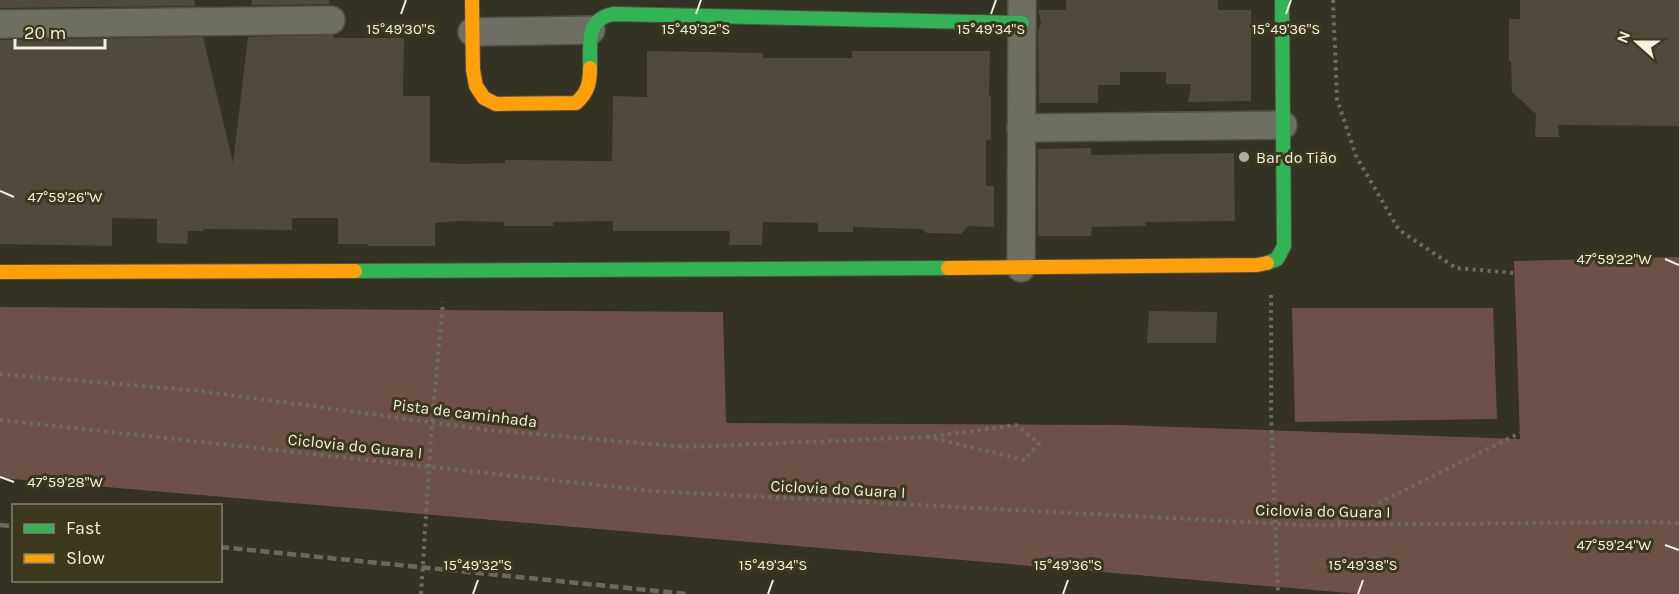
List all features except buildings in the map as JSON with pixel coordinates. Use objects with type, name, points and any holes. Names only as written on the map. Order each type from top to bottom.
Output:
[{"type":"street","points":[[472,0],[473,70],[476,86],[484,98],[496,104],[576,103],[584,96],[590,84],[593,24],[600,17],[613,14],[1022,12],[1021,268]]},
{"type":"street","points":[[0,272],[1021,268],[1271,263],[1279,258],[1284,246],[1282,0]]},
{"type":"street","points":[[0,24],[331,20]]},
{"type":"street","points":[[472,32],[591,30]]},
{"type":"street","points":[[1021,128],[1283,125]]},
{"type":"path","points":[[1333,0],[1336,99],[1356,156],[1399,230],[1456,268],[1514,273]]},
{"type":"path","points":[[1271,263],[1271,416],[1278,594]]},
{"type":"path","points":[[421,594],[432,422],[444,307],[439,270]]},
{"type":"path","name":"Pista de caminhada","points":[[0,374],[201,391],[488,430],[686,447],[928,437],[1016,425],[1039,443],[1025,460],[928,437]]},
{"type":"path","name":"Ciclovia do Guara I","points":[[0,420],[652,491],[1276,523],[1679,523]]},
{"type":"path","points":[[1335,524],[1520,433]]},
{"type":"shaded area","points":[[1679,257],[1679,594],[1360,594],[0,478],[0,307],[723,312],[726,423],[1119,425],[1520,439],[1514,261]]},
{"type":"shaded area","points":[[1292,308],[1493,308],[1497,419],[1295,422]]},
{"type":"railway","points":[[0,525],[12,526]]},
{"type":"railway","points":[[222,547],[687,594]]},
{"type":"traffic: fast","points":[[1267,263],[1277,259],[1284,246],[1282,0]]},
{"type":"traffic: fast","points":[[590,68],[590,42],[593,27],[604,17],[613,14],[1022,23]]},
{"type":"traffic: fast","points":[[355,271],[948,268]]},
{"type":"traffic: slow","points":[[472,0],[473,70],[476,86],[484,98],[496,104],[576,103],[588,87],[590,68]]},
{"type":"traffic: slow","points":[[948,268],[1257,265],[1267,263]]},
{"type":"traffic: slow","points":[[0,272],[355,271]]},
{"type":"place","name":"Bar do Tião","points":[[1244,157]]}]
